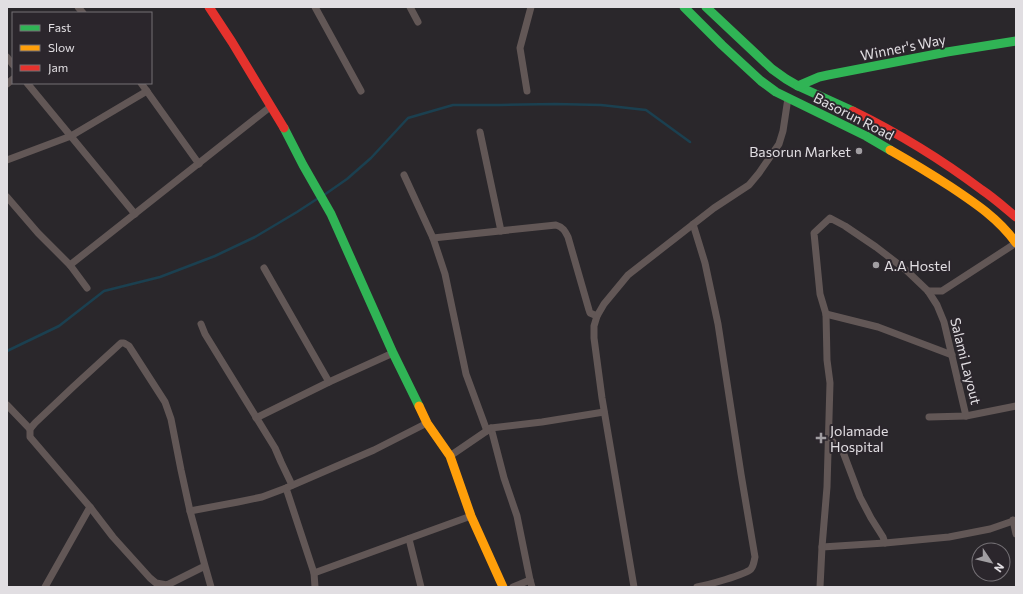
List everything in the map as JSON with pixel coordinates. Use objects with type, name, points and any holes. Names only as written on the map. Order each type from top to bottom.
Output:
[{"type":"street","points":[[208,7],[232,42],[287,134],[331,214],[393,353],[427,423],[450,456],[471,516],[503,587]]},
{"type":"street","points":[[315,7],[361,91]]},
{"type":"street","points":[[410,7],[418,22]]},
{"type":"street","points":[[527,91],[520,48],[531,7]]},
{"type":"street","name":"Basorun Road","points":[[684,7],[702,26],[761,81],[776,92],[866,136],[918,166],[983,211],[1008,232],[1016,243]]},
{"type":"street","name":"Basorun Road","points":[[706,7],[772,69],[786,79],[875,122],[928,153],[983,190],[1016,217]]},
{"type":"street","name":"Winner's Way","points":[[798,86],[828,75],[947,52],[1016,41]]},
{"type":"street","points":[[28,84],[135,214]]},
{"type":"street","points":[[142,84],[199,164]]},
{"type":"street","points":[[7,160],[71,136],[147,91]]},
{"type":"street","points":[[634,587],[604,412],[594,338],[594,326],[597,316],[604,304],[628,275],[714,208],[749,185],[779,144],[788,98]]},
{"type":"street","points":[[70,265],[270,107]]},
{"type":"street","points":[[480,132],[501,231]]},
{"type":"street","points":[[404,175],[433,238],[445,274],[466,374],[489,430],[517,516],[531,584],[513,587]]},
{"type":"street","points":[[7,197],[38,233],[70,265],[87,288]]},
{"type":"street","name":"Salami Layout","points":[[826,314],[820,294],[814,233],[830,218],[845,226],[876,247],[906,270],[928,291],[937,305],[944,322],[966,416]]},
{"type":"street","points":[[693,224],[705,263],[718,324],[755,557],[754,564],[750,570],[739,575],[697,587]]},
{"type":"street","points":[[433,238],[556,225],[560,226],[563,228],[568,237],[589,310],[592,315],[597,316]]},
{"type":"street","points":[[928,291],[942,291],[1016,243]]},
{"type":"street","points":[[264,268],[329,382]]},
{"type":"street","points":[[820,587],[829,438],[830,383],[827,360],[826,314],[878,327],[952,355]]},
{"type":"street","points":[[201,324],[205,334],[275,448],[289,487],[314,573],[315,587]]},
{"type":"street","points":[[30,429],[121,343],[129,346],[167,407],[171,419],[190,511],[212,587]]},
{"type":"street","points":[[256,418],[329,382],[393,353]]},
{"type":"street","points":[[7,405],[30,429],[30,436],[90,507],[112,537],[156,583],[167,585],[205,566]]},
{"type":"street","name":"Salami Layout","points":[[929,417],[966,416],[1016,406]]},
{"type":"street","points":[[450,456],[489,430],[604,412]]},
{"type":"street","points":[[190,511],[238,502],[289,487],[374,450],[427,423]]},
{"type":"street","points":[[829,438],[843,452],[860,497],[885,543]]},
{"type":"street","points":[[45,587],[90,507]]},
{"type":"street","points":[[314,573],[471,516]]},
{"type":"street","points":[[822,547],[949,537],[990,529],[1014,520],[1016,534]]},
{"type":"street","points":[[409,539],[421,587]]},
{"type":"waterway","points":[[324,195],[347,179],[371,158],[408,118],[453,105],[601,105],[646,110],[690,142]]},
{"type":"waterway","points":[[7,351],[59,326],[104,291],[160,277],[215,256],[255,237],[320,197]]},
{"type":"traffic: fast","points":[[684,7],[722,45],[761,81],[776,92],[866,136],[890,150]]},
{"type":"traffic: fast","points":[[706,7],[772,69],[786,79],[853,111]]},
{"type":"traffic: fast","points":[[798,86],[819,77],[828,75],[947,52],[1016,41]]},
{"type":"traffic: fast","points":[[284,128],[331,214],[393,353],[419,406]]},
{"type":"traffic: slow","points":[[890,150],[978,205],[1002,226],[1016,243]]},
{"type":"traffic: slow","points":[[419,406],[427,423],[450,456],[471,516],[503,587]]},
{"type":"traffic: jam","points":[[209,7],[284,128]]},
{"type":"traffic: jam","points":[[853,111],[887,128],[951,168],[1016,217]]},
{"type":"place","name":"Basorun Market","points":[[859,151]]},
{"type":"place","name":"A.A Hostel","points":[[876,265]]},
{"type":"place","name":"Jolamade Hospital","points":[[821,438]]}]
